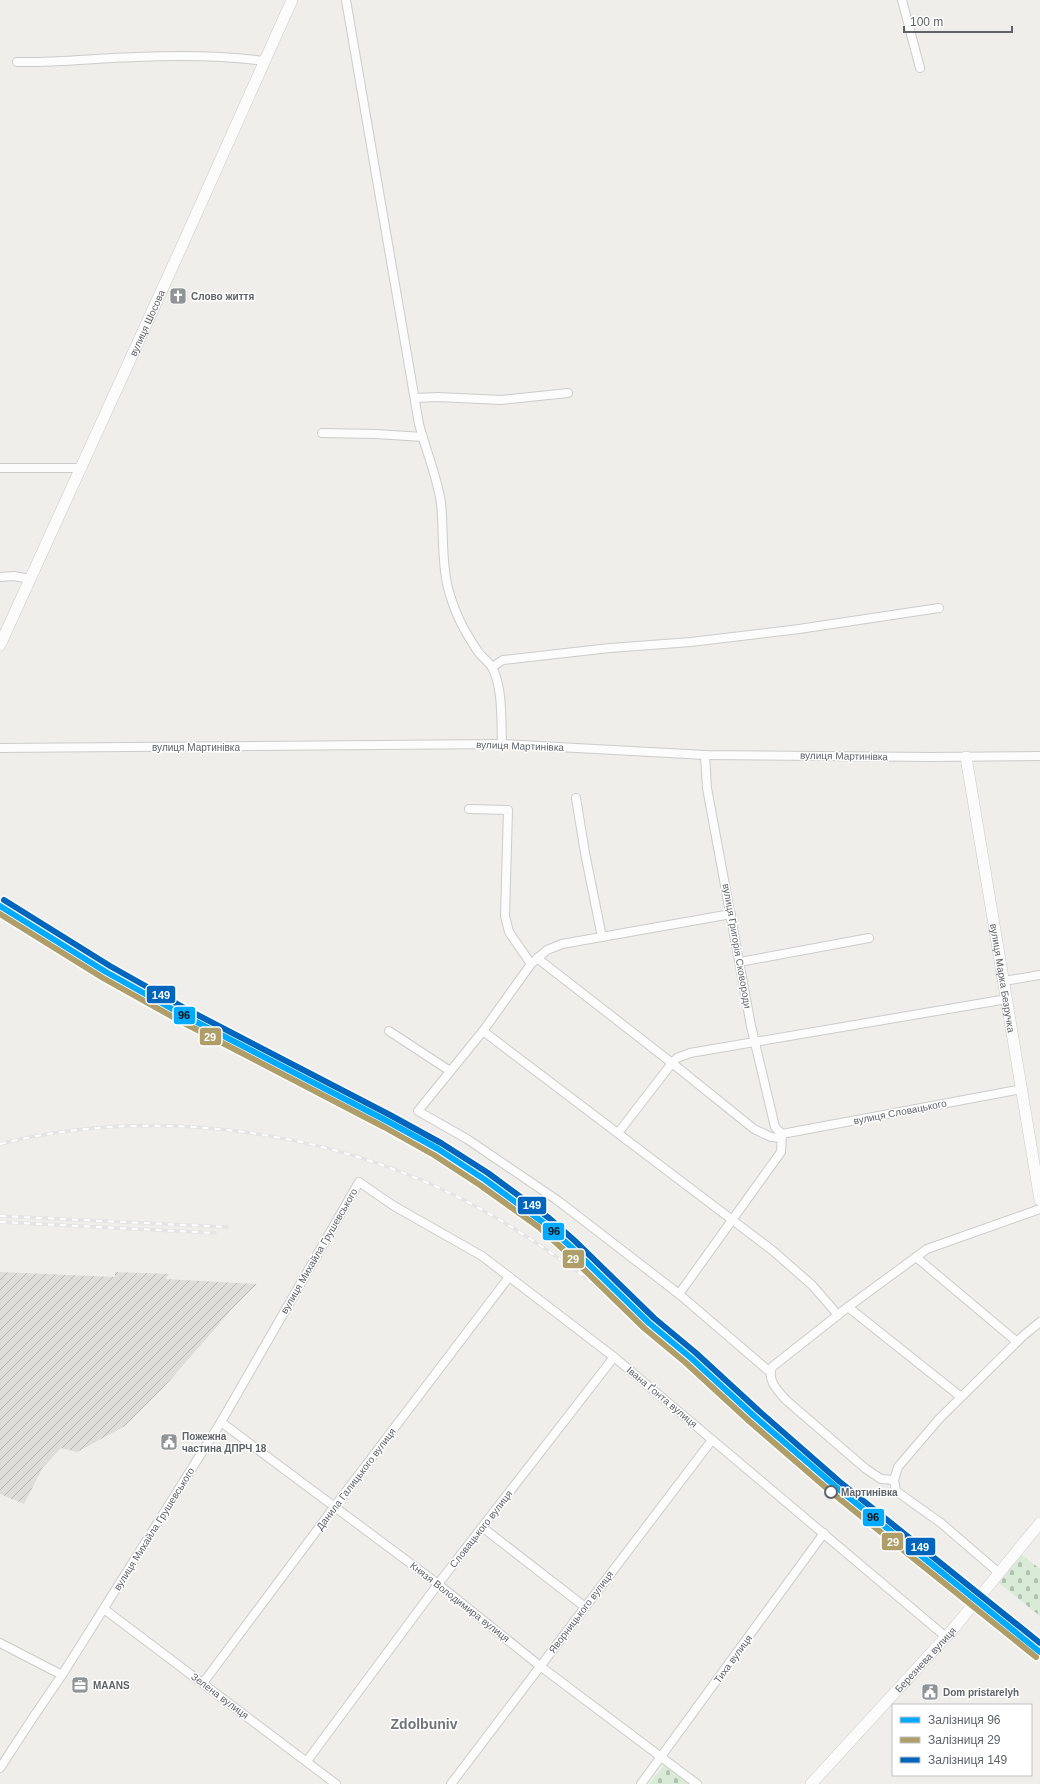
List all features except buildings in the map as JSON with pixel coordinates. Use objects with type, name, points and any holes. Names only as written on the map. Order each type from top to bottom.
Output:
[{"type":"main road","name":"вулиця Шосова","points":[[0,645],[292,0]]},
{"type":"main road","name":"вулиця Марка Безручка","points":[[966,757],[1040,1200]]},
{"type":"main road","name":"Березнева вулиця","points":[[812,1784],[946,1637],[1040,1523]]},
{"type":"street","points":[[346,0],[415,398],[423,437],[441,505],[442,551],[448,587],[462,628],[484,661],[492,667],[498,684],[502,744]]},
{"type":"street","points":[[902,0],[920,68]]},
{"type":"street","points":[[17,62],[57,62],[136,56],[230,56],[264,61]]},
{"type":"street","points":[[415,398],[438,397],[501,400],[568,393]]},
{"type":"street","points":[[322,433],[423,437]]},
{"type":"street","points":[[0,468],[81,468]]},
{"type":"street","points":[[0,577],[14,576],[30,579]]},
{"type":"street","points":[[492,667],[503,660],[753,635],[939,608]]},
{"type":"street","name":"вулиця Мартинівка","points":[[0,748],[502,744],[705,755],[966,757],[986,755],[1040,756]]},
{"type":"street","name":"вулиця Григорія Сковороди","points":[[705,755],[708,788],[755,1043],[775,1127],[782,1136]]},
{"type":"street","points":[[576,798],[585,853],[602,937]]},
{"type":"street","points":[[469,809],[508,810],[505,916],[509,932],[534,961],[672,1063],[754,1129],[771,1137],[782,1136],[780,1152],[679,1294]]},
{"type":"street","points":[[731,914],[562,944],[547,950],[534,961],[483,1031],[418,1112],[467,1139],[557,1200],[679,1294],[770,1372]]},
{"type":"street","points":[[740,962],[869,938]]},
{"type":"street","points":[[1004,981],[1040,976]]},
{"type":"street","points":[[618,1133],[672,1063],[677,1058],[690,1053],[1007,999]]},
{"type":"street","points":[[390,1031],[450,1071]]},
{"type":"street","points":[[483,1031],[733,1220],[812,1285],[838,1315]]},
{"type":"street","name":"вулиця Словацького","points":[[782,1136],[1022,1089]]},
{"type":"street","name":"Івана Ґонта вулиця","points":[[359,1182],[394,1206],[482,1256],[614,1357],[946,1637]]},
{"type":"street","name":"вулиця Михайла Грушевського","points":[[0,1768],[62,1676],[221,1422],[359,1182]]},
{"type":"street","points":[[894,1480],[881,1479],[866,1469],[802,1415],[776,1390],[770,1379],[770,1372],[776,1362],[927,1249],[1040,1209]]},
{"type":"street","points":[[916,1257],[1016,1342]]},
{"type":"street","name":"Данила Галицького вулиця","points":[[203,1683],[509,1277]]},
{"type":"street","points":[[848,1307],[961,1397]]},
{"type":"street","points":[[999,1573],[941,1523],[896,1491],[894,1480],[898,1467],[939,1419],[1016,1342],[1040,1322]]},
{"type":"street","name":"Словацького вулиця","points":[[307,1761],[438,1584],[614,1357]]},
{"type":"street","name":"Князя Володимира вулиця","points":[[221,1422],[438,1584],[540,1666],[697,1784]]},
{"type":"street","name":"Яворницького вулиця","points":[[451,1784],[712,1440]]},
{"type":"street","points":[[482,1528],[585,1607]]},
{"type":"street","name":"Тиха вулиця","points":[[641,1784],[824,1533]]},
{"type":"street","name":"Зелена вулиця","points":[[104,1609],[336,1784]]},
{"type":"street","points":[[0,1644],[62,1676]]},
{"type":"shaded area","points":[[0,1272],[115,1277],[115,1272],[169,1274],[166,1279],[257,1284],[233,1308],[164,1387],[125,1426],[77,1452],[61,1448],[43,1467],[24,1504],[0,1494]]},
{"type":"green space","points":[[1022,1555],[1040,1569],[1040,1616],[999,1583]]},
{"type":"green space","points":[[665,1764],[692,1784],[649,1784]]},
{"type":"railway","points":[[0,912],[121,986],[187,1022],[332,1096],[472,1177],[517,1208],[541,1227],[609,1290]]},
{"type":"railway","points":[[0,1144],[64,1132],[129,1126],[196,1127],[262,1135],[327,1148],[391,1168],[451,1194],[508,1225],[550,1252],[598,1287],[636,1321],[754,1416]]},
{"type":"railway","points":[[0,1216],[227,1227]]},
{"type":"railway","points":[[0,1222],[215,1233]]},
{"type":"rail line","name":"149","points":[[4,900],[110,966],[188,1010],[390,1115],[441,1143],[488,1173],[549,1218],[575,1241],[654,1318],[696,1353],[840,1482],[1040,1643]]},
{"type":"rail line","name":"96","points":[[0,906],[106,972],[185,1016],[387,1121],[438,1149],[484,1179],[544,1223],[570,1246],[649,1323],[691,1358],[754,1416],[836,1487],[1040,1652]]},
{"type":"rail line","name":"29","points":[[0,914],[103,978],[182,1022],[384,1127],[434,1155],[480,1185],[540,1228],[644,1328],[686,1363],[749,1421],[831,1492],[1036,1657]]},
{"type":"place","name":"Слово життя","points":[[178,296]]},
{"type":"place","name":"Пожежна частина ДПРЧ 18","points":[[169,1442]]},
{"type":"place","name":"Мартинівка","points":[[831,1492]]},
{"type":"place","name":"MAANS","points":[[80,1685]]},
{"type":"place","name":"Dom pristarelyh","points":[[930,1692]]},
{"type":"district","name":"Zdolbuniv","points":[[424,1724]]}]
